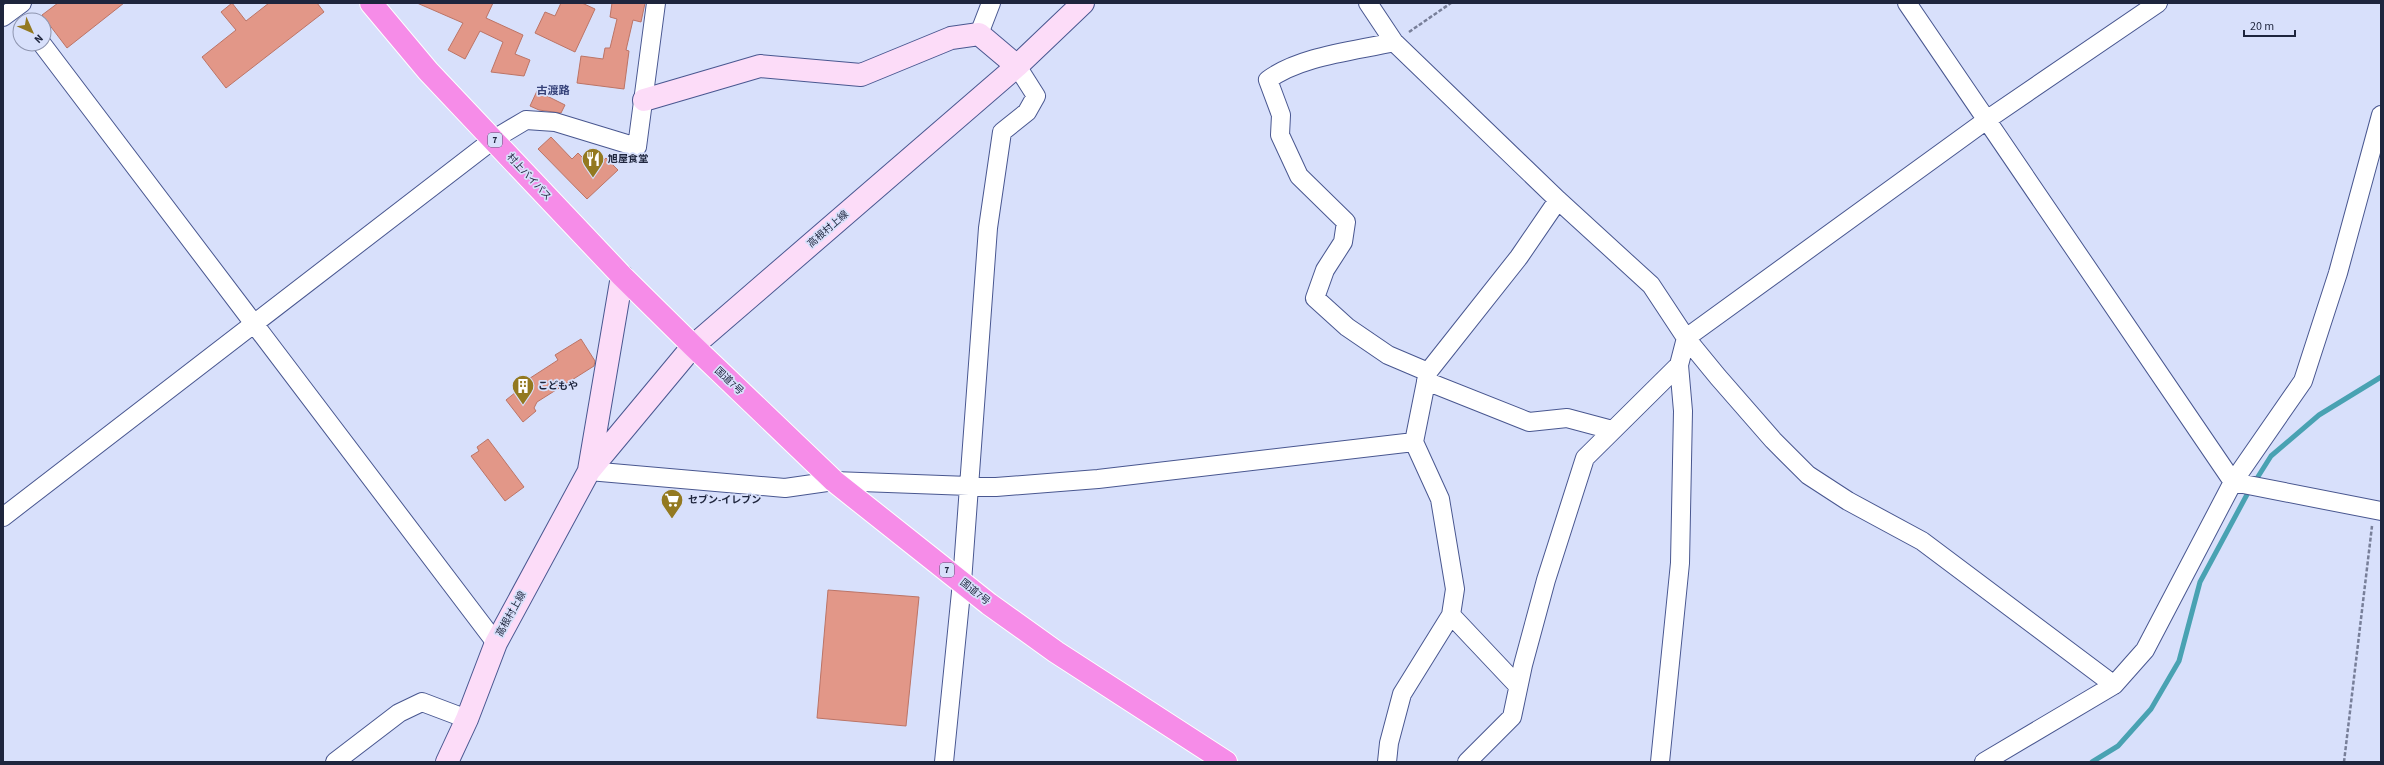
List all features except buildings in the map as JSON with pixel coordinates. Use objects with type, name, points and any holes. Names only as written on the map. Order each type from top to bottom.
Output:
[{"type":"highway","name":"村上バイパス","points":[[371,3],[428,71],[622,276],[692,346]]},
{"type":"highway","name":"国道7号","points":[[692,346],[834,481],[962,582],[1056,652],[1226,762]]},
{"type":"main road","name":"高根村上線","points":[[447,762],[467,719],[496,643],[589,471],[692,346],[1017,66],[1083,3]]},
{"type":"main road","points":[[644,100],[760,66],[861,75],[951,38],[979,34],[1017,66]]},
{"type":"main road","name":"高根村上線","points":[[589,471],[622,276]]},
{"type":"street","points":[[3,517],[494,140],[526,120],[555,122],[636,147],[644,100],[656,3]]},
{"type":"street","points":[[979,34],[992,3]]},
{"type":"street","points":[[1368,3],[1394,42],[1558,200],[1651,285],[1686,338],[1768,435],[1808,475],[1848,501],[1922,541],[2114,686]]},
{"type":"street","points":[[1907,3],[1988,119],[2233,482],[2377,510]]},
{"type":"street","points":[[1660,762],[1680,563],[1683,411],[1679,365],[1686,338],[1988,119],[2158,3]]},
{"type":"street","points":[[1394,42],[1282,69],[1268,80],[1281,115],[1280,135],[1299,176],[1346,222],[1343,242],[1325,270],[1315,298],[1347,327],[1388,355],[1427,376],[1529,422],[1567,418],[1612,430]]},
{"type":"street","points":[[48,52],[496,643]]},
{"type":"street","points":[[944,762],[962,582],[988,228],[1002,132],[1027,112],[1036,96],[1017,66]]},
{"type":"street","points":[[1984,762],[2114,686],[2145,650],[2233,482],[2303,381],[2338,273],[2381,115]]},
{"type":"street","points":[[1388,762],[1389,743],[1402,694],[1451,615],[1455,589],[1440,499],[1414,442],[1427,376],[1519,256],[1558,200]]},
{"type":"street","points":[[1466,762],[1512,717],[1518,686],[1546,580],[1585,458],[1679,365]]},
{"type":"street","points":[[589,471],[785,488],[834,481],[969,487],[1098,479],[1414,442]]},
{"type":"street","points":[[1451,615],[1518,686]]},
{"type":"street","points":[[335,762],[399,713],[422,702],[467,719]]},
{"type":"path","points":[[1394,42],[1451,3]]},
{"type":"path","points":[[2344,762],[2377,510]]},
{"type":"waterway","points":[[2254,483],[2271,456],[2319,415],[2381,377]]},
{"type":"waterway","points":[[2092,762],[2118,746],[2151,709],[2179,661],[2200,582],[2250,489]]},
{"type":"place","name":"旭屋食堂","points":[[593,178]]},
{"type":"place","name":"こどもや","points":[[523,406]]},
{"type":"place","name":"セブン-イレブン","points":[[672,520]]},
{"type":"district","name":"古渡路","points":[[553,90]]}]
